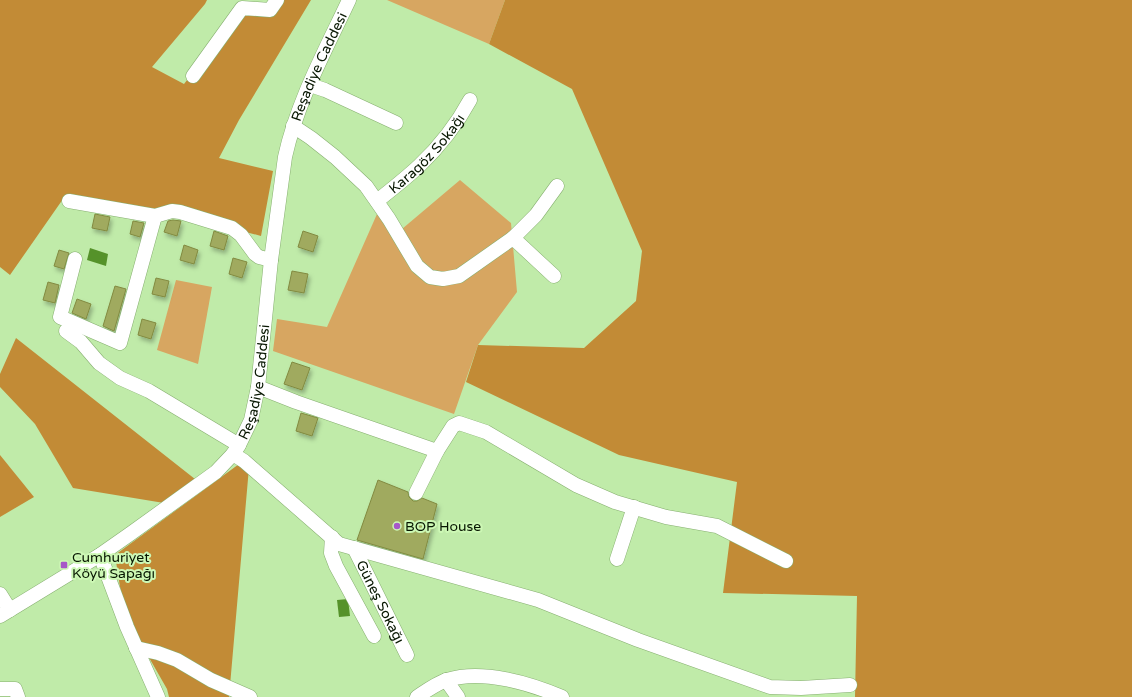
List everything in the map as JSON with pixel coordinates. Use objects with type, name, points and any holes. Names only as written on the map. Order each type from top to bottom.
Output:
[{"type":"street","points":[[193,76],[242,8],[270,10],[277,0]]},
{"type":"street","name":"Reşadiye Caddesi","points":[[5,613],[100,555],[216,472],[236,450],[251,420],[258,387],[271,260],[285,157],[292,126],[349,0]]},
{"type":"street","points":[[310,85],[325,90],[396,123]]},
{"type":"street","name":"Karagöz Sokağı","points":[[377,201],[420,166],[462,115],[470,100]]},
{"type":"street","points":[[292,126],[311,138],[335,157],[366,186],[377,201],[417,266],[430,277],[443,279],[458,276],[513,238],[536,215],[556,186]]},
{"type":"street","points":[[69,201],[155,216],[172,211],[180,212],[232,228],[241,235],[258,257],[271,260]]},
{"type":"street","points":[[75,259],[60,317],[120,343],[155,216]]},
{"type":"street","points":[[513,238],[554,276]]},
{"type":"street","points":[[66,331],[81,342],[99,363],[120,378],[149,391],[236,450],[244,461],[339,544],[538,600],[638,640],[770,687],[801,688],[850,685]]},
{"type":"street","points":[[258,387],[296,402],[437,451]]},
{"type":"street","points":[[416,493],[437,451],[453,426],[461,423],[486,432],[576,485],[615,502],[666,517],[717,526],[786,561]]},
{"type":"street","points":[[617,559],[634,508]]},
{"type":"street","name":"Güneş Sokağı","points":[[332,537],[331,553],[336,566],[374,636]]},
{"type":"street","name":"Güneş Sokağı","points":[[354,548],[407,655]]},
{"type":"street","points":[[100,555],[136,648],[158,697]]},
{"type":"street","points":[[0,594],[5,613]]},
{"type":"street","points":[[136,648],[158,652],[177,660],[211,680],[250,697]]},
{"type":"street","points":[[417,697],[446,680],[479,676],[509,680],[562,697]]},
{"type":"street","points":[[446,680],[458,697]]},
{"type":"street","points":[[0,689],[15,689],[18,697]]},
{"type":"shaded area","points":[[0,0],[207,0],[152,67],[184,84],[240,12],[262,15],[272,0],[311,0],[239,120],[219,158],[273,171],[261,236],[164,210],[63,199],[10,275],[0,267]]},
{"type":"shaded area","points":[[387,0],[505,0],[489,44]]},
{"type":"shaded area","points":[[505,0],[1132,0],[1132,697],[855,697],[857,596],[723,593],[737,482],[619,455],[466,382],[478,345],[584,348],[636,301],[642,251],[572,89],[489,44]]},
{"type":"shaded area","points":[[460,180],[511,223],[517,292],[478,345],[454,414],[273,351],[277,319],[327,327],[381,205],[402,229]]},
{"type":"shaded area","points":[[90,248],[108,254],[106,266],[87,260]]},
{"type":"shaded area","points":[[176,280],[212,287],[198,364],[157,350]]},
{"type":"shaded area","points":[[16,338],[200,483],[164,503],[73,488],[35,424],[0,387],[0,374]]},
{"type":"shaded area","points":[[0,455],[34,497],[0,517]]},
{"type":"shaded area","points":[[250,456],[229,697],[169,697],[167,689],[131,626],[120,587],[115,555]]},
{"type":"shaded area","points":[[348,599],[350,616],[339,617],[337,600]]},
{"type":"building","points":[[95,214],[110,217],[107,231],[92,228]]},
{"type":"building","points":[[133,221],[144,223],[140,237],[130,234]]},
{"type":"building","points":[[168,221],[181,221],[177,236],[164,232]]},
{"type":"building","points":[[214,231],[228,236],[224,250],[210,246]]},
{"type":"building","points":[[303,231],[318,236],[313,252],[298,247]]},
{"type":"building","points":[[184,245],[198,250],[194,264],[180,260]]},
{"type":"building","points":[[59,250],[69,253],[64,269],[54,266]]},
{"type":"building","points":[[233,258],[247,262],[242,278],[229,274]]},
{"type":"building","points":[[292,271],[308,274],[304,293],[288,290]]},
{"type":"building","points":[[156,278],[169,281],[165,297],[152,294]]},
{"type":"building","points":[[48,282],[59,285],[55,303],[43,300]]},
{"type":"building","points":[[115,286],[126,289],[114,331],[103,326]]},
{"type":"building","points":[[77,299],[91,304],[86,319],[72,313]]},
{"type":"building","points":[[142,319],[156,323],[151,339],[138,335]]},
{"type":"building","points":[[292,362],[310,368],[302,390],[284,384]]},
{"type":"building","points":[[301,413],[318,418],[312,436],[296,431]]},
{"type":"building","name":"BOP House","points":[[378,480],[408,492],[409,497],[413,501],[417,501],[422,498],[437,504],[423,559],[357,540]]},
{"type":"place","name":"BOP House","points":[[397,526]]},
{"type":"place","name":"Cumhuriyet Köyü Sapağı","points":[[64,565]]}]
